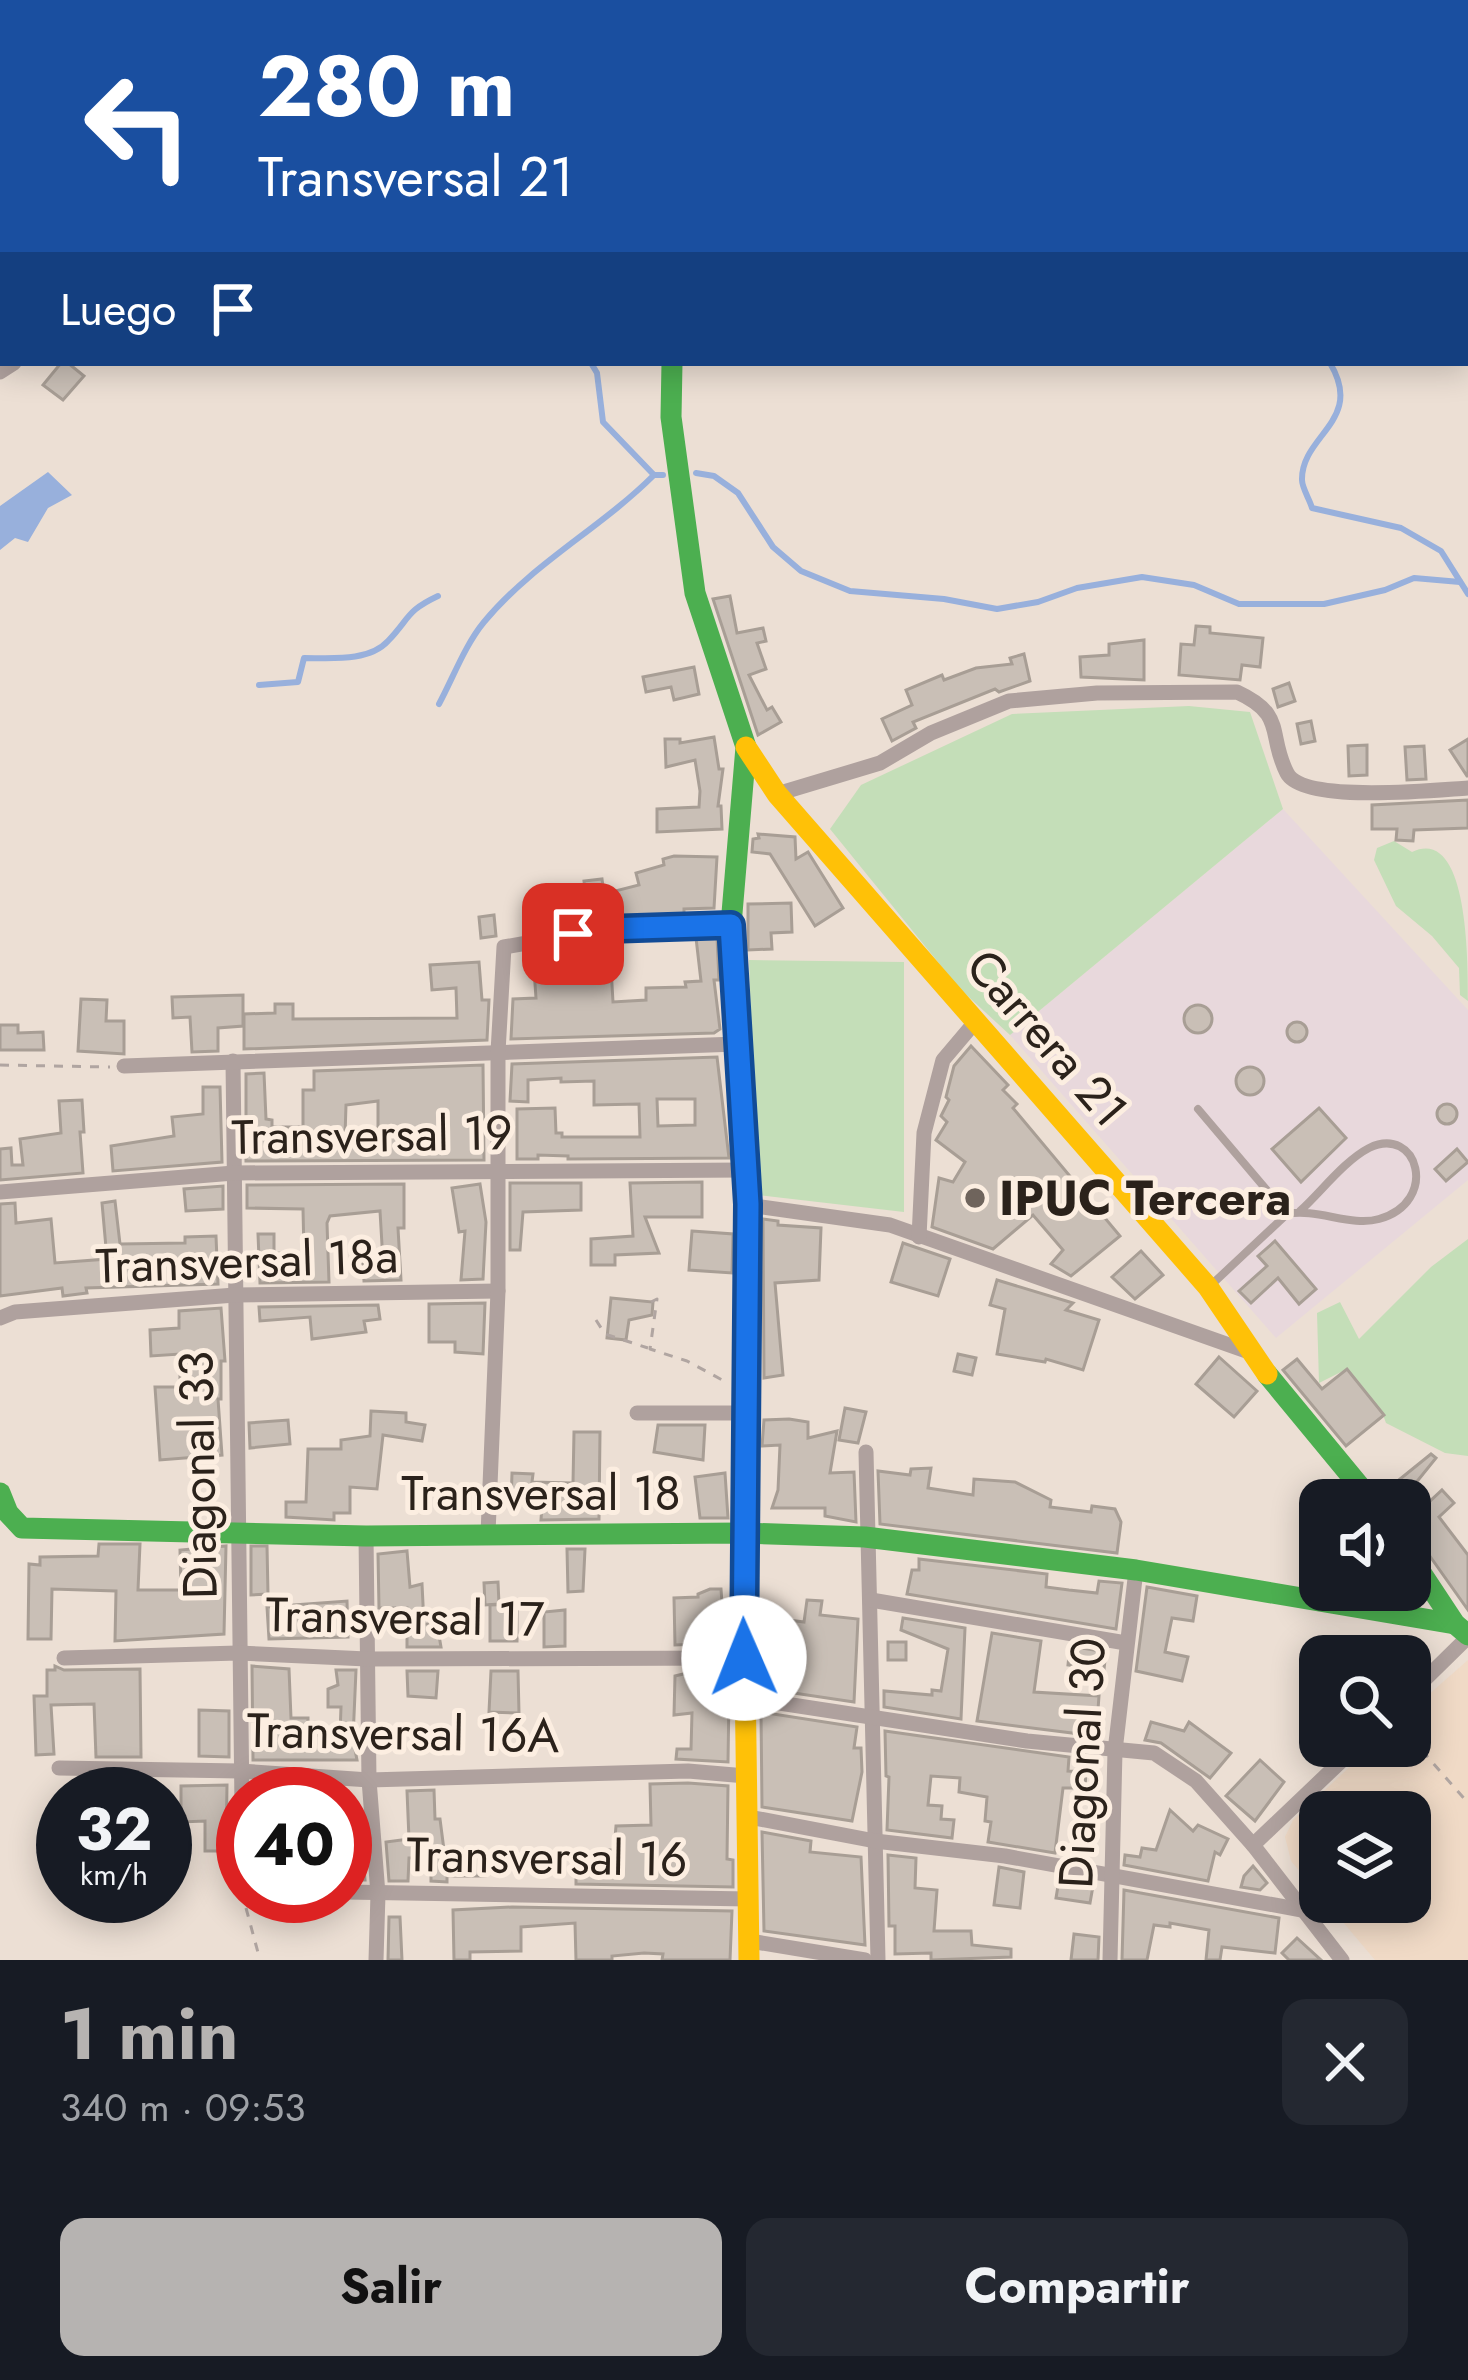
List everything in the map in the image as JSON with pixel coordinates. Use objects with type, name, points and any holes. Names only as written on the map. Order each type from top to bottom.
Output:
[{"type":"street","points":[[672,366],[671,417],[695,593],[746,747],[731,925],[748,1204],[749,1404],[743,1533],[750,1950],[865,1960]]},
{"type":"street","points":[[777,794],[880,763],[931,733],[1009,701],[1097,693],[1237,692],[1257,701],[1272,716],[1288,776],[1312,788],[1366,793],[1468,788]]},
{"type":"street","name":"Carrera 21","points":[[746,747],[777,794],[1208,1287],[1249,1352],[1354,1479]]},
{"type":"street","points":[[488,1534],[504,947],[606,929],[731,925]]},
{"type":"street","points":[[919,1237],[924,1132],[943,1060],[976,1022]]},
{"type":"street","points":[[124,1066],[737,1044]]},
{"type":"street","name":"Diagonal 33","points":[[233,1061],[240,1767]]},
{"type":"street","name":"Transversal 19","points":[[0,1192],[234,1173],[746,1170]]},
{"type":"street","points":[[748,1204],[890,1225],[1249,1352]]},
{"type":"street","name":"Transversal 18a","points":[[0,1318],[15,1312],[235,1295],[498,1291]]},
{"type":"street","points":[[637,1413],[749,1404]]},
{"type":"street","points":[[866,1452],[878,1960]]},
{"type":"street","name":"Transversal 18","points":[[0,1493],[8,1514],[22,1528],[366,1536],[743,1533],[866,1537],[1136,1570],[1464,1632]]},
{"type":"street","points":[[366,1536],[369,1767]]},
{"type":"street","name":"Diagonal 30","points":[[1111,1960],[1115,1751],[1136,1570]]},
{"type":"street","points":[[1431,1586],[1464,1632],[1431,1670]]},
{"type":"street","points":[[871,1600],[1126,1643]]},
{"type":"street","name":"Transversal 17","points":[[64,1658],[238,1653],[367,1659],[744,1658]]},
{"type":"street","points":[[746,1698],[1154,1753],[1196,1781],[1299,1906]]},
{"type":"street","points":[[1253,1845],[1335,1767]]},
{"type":"street","name":"Transversal 16A","points":[[372,1780],[688,1771],[746,1776]]},
{"type":"street","points":[[749,1817],[875,1841],[1005,1856],[1299,1909]]},
{"type":"street","points":[[372,1818],[378,1894],[376,1960]]},
{"type":"street","name":"Transversal 16","points":[[372,1894],[748,1899]]},
{"type":"street","points":[[1312,1923],[1342,1960]]},
{"type":"lane","points":[[1198,1109],[1287,1214]]},
{"type":"lane","points":[[1208,1287],[1287,1214],[1300,1211],[1375,1220],[1395,1211],[1412,1197],[1419,1180],[1415,1161],[1399,1146],[1384,1143],[1366,1150],[1300,1211]]},
{"type":"path","points":[[0,1065],[124,1066]]},
{"type":"path","points":[[650,1349],[657,1299],[651,1302]]},
{"type":"path","points":[[596,1320],[605,1334],[620,1342],[687,1360],[749,1404]]},
{"type":"path","points":[[1431,1761],[1468,1803]]},
{"type":"path","points":[[251,1923],[260,1960]]},
{"type":"shaded area","points":[[1283,809],[1468,1010],[1468,1180],[1276,1338],[1010,1035]]},
{"type":"shaded area","points":[[1468,1660],[1468,1960],[1375,1960],[1344,1923],[1431,1923],[1431,1791],[1324,1791],[1350,1767],[1431,1767],[1431,1693]]},
{"type":"shaded area","points":[[1299,1814],[1299,1870],[1291,1861],[1285,1837]]},
{"type":"green space","points":[[1189,706],[1250,712],[1283,809],[1010,1035],[959,988],[830,829],[861,785],[1012,714]]},
{"type":"green space","points":[[1394,841],[1412,852],[1430,849],[1444,858],[1454,876],[1465,928],[1468,1001],[1460,995],[1459,968],[1432,936],[1396,906],[1374,860],[1377,848]]},
{"type":"green space","points":[[749,960],[904,962],[904,1212],[757,1195]]},
{"type":"green space","points":[[1468,1239],[1468,1456],[1445,1453],[1386,1423],[1347,1369],[1319,1383],[1317,1313],[1340,1302],[1359,1339],[1431,1267]]},
{"type":"water","points":[[48,472],[72,495],[48,508],[28,542],[15,538],[0,550],[0,506]]},
{"type":"building","points":[[59,366],[72,366],[84,376],[63,400],[43,385]]},
{"type":"building","points":[[730,596],[737,633],[763,628],[766,641],[757,643],[766,669],[749,675],[767,710],[772,707],[781,722],[758,735],[713,599]]},
{"type":"building","points":[[1196,626],[1210,627],[1210,633],[1263,638],[1260,667],[1242,665],[1240,680],[1179,675],[1181,644],[1194,645]]},
{"type":"building","points":[[1144,640],[1144,680],[1081,677],[1080,657],[1109,655],[1109,644]]},
{"type":"building","points":[[1024,654],[1030,681],[999,692],[995,689],[913,722],[916,728],[892,741],[882,719],[912,705],[906,690],[942,675],[944,680],[976,668],[1012,664],[1010,658]]},
{"type":"building","points":[[694,667],[699,694],[674,700],[671,687],[646,692],[643,677]]},
{"type":"building","points":[[1289,683],[1295,701],[1278,707],[1273,689]]},
{"type":"building","points":[[1311,721],[1315,741],[1301,744],[1297,724]]},
{"type":"building","points":[[714,737],[719,769],[723,769],[718,806],[722,829],[657,832],[657,809],[699,807],[695,760],[666,767],[665,739],[680,739],[680,743]]},
{"type":"building","points":[[1468,739],[1468,776],[1467,776],[1450,750]]},
{"type":"building","points":[[1367,745],[1367,775],[1349,776],[1348,746]]},
{"type":"building","points":[[1424,746],[1426,779],[1407,780],[1405,747]]},
{"type":"building","points":[[1468,800],[1468,828],[1414,830],[1413,841],[1396,840],[1397,829],[1372,829],[1372,805]]},
{"type":"building","points":[[758,834],[795,837],[796,859],[808,852],[843,908],[815,926],[770,854],[752,852]]},
{"type":"building","points":[[717,857],[714,908],[589,920],[584,881],[602,879],[604,894],[639,885],[636,873],[664,865],[663,859]]},
{"type":"building","points":[[791,903],[792,932],[771,933],[772,949],[748,950],[748,904]]},
{"type":"building","points":[[494,915],[496,936],[481,938],[479,917]]},
{"type":"building","points":[[717,937],[719,980],[714,980],[720,1029],[714,1033],[511,1039],[513,999],[536,998],[533,955],[610,950],[613,1002],[646,1000],[646,988],[686,987],[685,982],[701,981],[696,938]]},
{"type":"building","points":[[479,962],[482,1000],[489,1000],[487,1040],[244,1049],[244,1014],[275,1013],[275,1004],[293,1004],[293,1019],[457,1018],[456,988],[432,990],[430,965]]},
{"type":"building","points":[[243,995],[243,1026],[218,1028],[218,1051],[192,1052],[190,1017],[173,1018],[172,997]]},
{"type":"building","points":[[81,999],[107,1000],[106,1021],[124,1021],[124,1054],[78,1051]]},
{"type":"building","points":[[1198,1005],[1208,1009],[1212,1019],[1208,1029],[1198,1033],[1188,1029],[1184,1019],[1188,1009]]},
{"type":"building","points":[[1297,1022],[1307,1032],[1297,1042],[1287,1032]]},
{"type":"building","points":[[0,1025],[18,1025],[18,1033],[43,1032],[44,1050],[0,1050]]},
{"type":"building","points":[[971,1046],[1008,1085],[1003,1090],[1017,1104],[1013,1108],[1120,1236],[1071,1276],[1051,1264],[1063,1250],[1033,1215],[993,1249],[932,1227],[939,1178],[953,1182],[965,1162],[936,1140],[947,1122],[941,1116],[949,1100],[954,1066]]},
{"type":"building","points":[[717,1057],[729,1158],[538,1155],[538,1159],[517,1159],[517,1109],[555,1108],[556,1133],[562,1137],[640,1137],[639,1104],[594,1105],[594,1081],[561,1082],[561,1078],[528,1080],[528,1102],[510,1101],[512,1064]],"holes":[[[657,1099],[695,1099],[695,1125],[658,1126]]]},
{"type":"building","points":[[483,1065],[484,1160],[246,1161],[246,1074],[264,1073],[266,1119],[272,1120],[272,1127],[303,1127],[303,1090],[314,1090],[314,1071]],"holes":[[[378,1101],[378,1135],[345,1136],[346,1105]]]},
{"type":"building","points":[[1250,1067],[1260,1071],[1264,1081],[1260,1091],[1250,1095],[1240,1091],[1236,1081],[1240,1071]]},
{"type":"building","points":[[203,1087],[220,1087],[222,1162],[113,1171],[111,1146],[174,1136],[172,1117],[203,1114]]},
{"type":"building","points":[[82,1100],[83,1173],[0,1180],[0,1149],[11,1148],[12,1165],[23,1165],[20,1139],[61,1133],[59,1101]]},
{"type":"building","points":[[1447,1104],[1457,1114],[1447,1124],[1437,1114]]},
{"type":"building","points":[[1319,1108],[1346,1138],[1301,1182],[1272,1149]]},
{"type":"building","points":[[1457,1149],[1468,1162],[1446,1181],[1435,1169]]},
{"type":"building","points":[[702,1182],[702,1217],[645,1217],[659,1253],[615,1255],[615,1265],[591,1265],[591,1239],[633,1236],[630,1183]]},
{"type":"building","points":[[510,1183],[581,1183],[581,1210],[523,1212],[520,1250],[510,1250]]},
{"type":"building","points":[[404,1184],[404,1228],[398,1228],[401,1280],[364,1281],[363,1263],[383,1262],[380,1211],[330,1216],[329,1282],[260,1283],[258,1234],[274,1234],[274,1253],[304,1254],[303,1209],[247,1208],[247,1185]]},
{"type":"building","points":[[480,1184],[486,1222],[483,1279],[461,1280],[465,1231],[459,1232],[452,1188]]},
{"type":"building","points":[[223,1186],[223,1209],[186,1211],[184,1189]]},
{"type":"building","points":[[115,1201],[120,1244],[185,1243],[185,1237],[216,1236],[218,1284],[86,1288],[87,1293],[63,1296],[62,1288],[0,1296],[0,1204],[15,1203],[16,1223],[51,1219],[55,1263],[107,1259],[102,1203]]},
{"type":"building","points":[[763,1219],[778,1221],[778,1225],[821,1228],[819,1280],[775,1283],[783,1375],[764,1378]]},
{"type":"building","points":[[692,1231],[733,1234],[732,1273],[689,1270]]},
{"type":"building","points":[[1275,1241],[1316,1289],[1299,1304],[1278,1278],[1251,1303],[1239,1291],[1267,1266],[1258,1256]]},
{"type":"building","points":[[903,1243],[950,1259],[938,1296],[891,1282]]},
{"type":"building","points":[[1141,1251],[1163,1275],[1135,1299],[1112,1277]]},
{"type":"building","points":[[997,1280],[1073,1303],[1066,1310],[1099,1320],[1083,1370],[1046,1359],[997,1354],[1005,1309],[990,1305]]},
{"type":"building","points":[[611,1298],[653,1302],[652,1315],[629,1320],[626,1340],[607,1338]]},
{"type":"building","points":[[485,1303],[483,1354],[455,1352],[455,1342],[429,1342],[429,1304]]},
{"type":"building","points":[[378,1305],[380,1319],[364,1321],[366,1332],[312,1339],[310,1317],[260,1321],[259,1307]]},
{"type":"building","points":[[221,1308],[225,1361],[221,1361],[218,1399],[222,1455],[160,1460],[155,1387],[180,1387],[180,1354],[151,1356],[150,1330],[179,1328],[179,1311]]},
{"type":"building","points":[[958,1354],[976,1358],[972,1375],[954,1371]]},
{"type":"building","points":[[1219,1357],[1257,1391],[1234,1417],[1196,1384]]},
{"type":"building","points":[[1297,1359],[1322,1389],[1347,1369],[1384,1415],[1346,1446],[1283,1370]]},
{"type":"building","points":[[845,1408],[866,1412],[858,1443],[839,1440]]},
{"type":"building","points":[[371,1411],[406,1413],[406,1422],[425,1425],[422,1441],[383,1435],[377,1489],[350,1487],[350,1513],[334,1513],[334,1520],[286,1517],[286,1502],[306,1502],[308,1449],[341,1449],[341,1440],[370,1436]]},
{"type":"building","points":[[288,1420],[290,1444],[250,1448],[249,1423]]},
{"type":"building","points":[[764,1420],[808,1422],[808,1438],[837,1431],[830,1473],[854,1472],[856,1522],[825,1516],[825,1508],[772,1508],[778,1490],[780,1445],[762,1446]]},
{"type":"building","points":[[658,1425],[705,1425],[703,1460],[654,1452]]},
{"type":"building","points":[[574,1432],[600,1432],[599,1519],[541,1520],[542,1505],[511,1504],[512,1473],[533,1474],[532,1482],[573,1483]]},
{"type":"building","points":[[1431,1454],[1436,1458],[1419,1479],[1400,1479]]},
{"type":"building","points":[[931,1468],[928,1488],[973,1495],[974,1479],[1015,1482],[1051,1500],[1050,1507],[1091,1512],[1092,1506],[1115,1509],[1121,1522],[1117,1553],[880,1524],[878,1471],[910,1475],[911,1469]]},
{"type":"building","points":[[725,1473],[728,1518],[700,1518],[695,1477]]},
{"type":"building","points":[[1442,1490],[1454,1503],[1439,1517],[1468,1555],[1468,1610],[1431,1558],[1431,1500]]},
{"type":"building","points":[[99,1544],[140,1544],[138,1590],[181,1590],[180,1550],[226,1546],[224,1634],[115,1641],[116,1591],[52,1589],[51,1639],[28,1639],[29,1564],[40,1565],[40,1557],[98,1556]]},
{"type":"building","points":[[251,1546],[267,1546],[268,1594],[251,1595]]},
{"type":"building","points":[[567,1549],[585,1549],[583,1591],[568,1592]]},
{"type":"building","points":[[407,1551],[410,1587],[422,1584],[424,1624],[437,1624],[441,1647],[407,1647],[407,1608],[379,1608],[378,1554]]},
{"type":"building","points":[[919,1559],[1047,1574],[1046,1587],[1069,1590],[1097,1593],[1099,1581],[1122,1583],[1116,1629],[907,1594]]},
{"type":"building","points":[[498,1582],[499,1604],[485,1605],[484,1583]]},
{"type":"building","points":[[1147,1587],[1197,1596],[1193,1621],[1172,1618],[1165,1652],[1188,1657],[1182,1681],[1136,1671]]},
{"type":"building","points":[[710,1589],[721,1589],[723,1617],[698,1619],[699,1644],[675,1645],[674,1598],[698,1597]]},
{"type":"building","points":[[807,1600],[822,1601],[820,1615],[858,1619],[854,1702],[760,1688],[760,1655],[791,1647],[790,1639],[779,1640],[781,1619],[804,1622]]},
{"type":"building","points":[[347,1601],[348,1637],[269,1639],[267,1607]]},
{"type":"building","points":[[517,1604],[517,1641],[490,1641],[490,1605]]},
{"type":"building","points":[[565,1610],[565,1646],[544,1647],[544,1612]]},
{"type":"building","points":[[903,1618],[965,1628],[961,1719],[884,1707],[884,1691],[932,1695],[932,1690],[941,1691],[948,1649],[901,1630]]},
{"type":"building","points":[[992,1633],[1041,1641],[1034,1692],[1099,1696],[1096,1736],[977,1721]]},
{"type":"building","points":[[888,1642],[906,1642],[906,1660],[888,1660]]},
{"type":"building","points":[[1070,1646],[1106,1652],[1104,1669],[1068,1665]]},
{"type":"building","points":[[55,1666],[64,1670],[140,1669],[141,1757],[96,1757],[94,1704],[51,1705],[54,1754],[36,1755],[34,1696],[47,1696],[47,1670]]},
{"type":"building","points":[[252,1666],[289,1669],[291,1718],[308,1718],[308,1736],[340,1734],[341,1707],[328,1707],[328,1689],[338,1685],[336,1670],[356,1670],[353,1739],[357,1760],[253,1760]]},
{"type":"building","points":[[700,1670],[700,1695],[729,1696],[728,1762],[676,1759],[677,1749],[691,1749],[692,1713],[674,1715],[675,1676]]},
{"type":"building","points":[[407,1671],[438,1671],[436,1698],[408,1696]]},
{"type":"building","points":[[491,1671],[518,1671],[519,1713],[489,1712]]},
{"type":"building","points":[[199,1710],[229,1711],[229,1757],[199,1756]]},
{"type":"building","points":[[761,1712],[857,1727],[854,1748],[861,1748],[862,1772],[852,1821],[762,1807]]},
{"type":"building","points":[[1151,1722],[1184,1731],[1189,1722],[1231,1753],[1210,1778],[1161,1743],[1145,1740]]},
{"type":"building","points":[[885,1731],[1069,1757],[1068,1771],[1086,1772],[1085,1788],[1063,1788],[1055,1853],[988,1842],[987,1797],[959,1792],[960,1778],[931,1776],[928,1805],[942,1806],[941,1819],[954,1820],[952,1838],[887,1830]]},
{"type":"building","points":[[1260,1760],[1284,1782],[1255,1821],[1226,1796]]},
{"type":"building","points":[[650,1784],[728,1786],[727,1859],[733,1860],[733,1887],[576,1884],[576,1862],[599,1861],[599,1850],[614,1850],[616,1826],[651,1825]]},
{"type":"building","points":[[216,1785],[216,1851],[205,1851],[205,1821],[192,1822],[192,1786]]},
{"type":"building","points":[[434,1790],[435,1819],[440,1819],[444,1850],[485,1850],[485,1876],[431,1881],[431,1858],[409,1858],[408,1881],[389,1881],[386,1842],[409,1839],[407,1791]]},
{"type":"building","points":[[1170,1810],[1193,1831],[1198,1825],[1228,1839],[1220,1855],[1215,1852],[1208,1881],[1124,1865],[1125,1855],[1140,1857],[1142,1848],[1156,1850]]},
{"type":"building","points":[[762,1832],[811,1841],[810,1852],[861,1857],[865,1945],[764,1931]]},
{"type":"building","points":[[888,1855],[916,1858],[915,1888],[937,1890],[934,1931],[971,1931],[972,1945],[1011,1949],[1011,1957],[931,1960],[931,1953],[895,1954],[895,1926],[889,1926]]},
{"type":"building","points":[[1253,1866],[1267,1883],[1260,1890],[1241,1887]]},
{"type":"building","points":[[999,1867],[1024,1872],[1020,1908],[994,1905]]},
{"type":"building","points":[[1059,1880],[1093,1886],[1090,1903],[1056,1898]]},
{"type":"building","points":[[1124,1890],[1279,1918],[1275,1953],[1222,1947],[1220,1960],[1206,1960],[1209,1930],[1170,1923],[1170,1927],[1154,1925],[1147,1960],[1122,1960]]},
{"type":"building","points":[[453,1910],[732,1911],[730,1960],[662,1960],[663,1954],[644,1953],[612,1956],[612,1960],[576,1960],[575,1923],[521,1927],[521,1951],[470,1952],[470,1960],[454,1960]]},
{"type":"building","points":[[389,1917],[400,1917],[402,1960],[388,1960]]},
{"type":"building","points":[[1074,1934],[1099,1937],[1098,1960],[1071,1960]]},
{"type":"building","points":[[1297,1938],[1321,1960],[1289,1960],[1282,1953]]},
{"type":"waterway","points":[[593,366],[603,422],[654,475],[663,475]]},
{"type":"waterway","points":[[1331,366],[1339,383],[1336,414],[1304,464],[1302,483],[1312,508],[1401,528],[1441,551],[1468,594]]},
{"type":"waterway","points":[[696,473],[714,476],[738,493],[773,547],[801,571],[850,591],[997,609],[1142,577],[1194,585],[1239,604],[1324,604],[1414,578],[1460,582]]},
{"type":"waterway","points":[[439,704],[471,641],[503,601],[654,475]]},
{"type":"waterway","points":[[259,685],[298,682],[304,658],[371,653],[414,611],[438,596]]},
{"type":"traffic: fast","points":[[672,366],[671,417],[695,593],[746,747],[731,925],[748,1205],[749,1413],[743,1530]]},
{"type":"traffic: fast","points":[[1267,1374],[1354,1479]]},
{"type":"traffic: fast","points":[[0,1493],[8,1513],[22,1528],[366,1536],[743,1533],[865,1537],[1136,1570],[1455,1624]]},
{"type":"traffic: fast","points":[[1431,1588],[1468,1635]]},
{"type":"traffic: slow","points":[[746,747],[777,794],[1208,1287],[1267,1374]]},
{"type":"traffic: slow","points":[[743,1530],[749,1960]]},
{"type":"place","name":"IPUC Tercera","points":[[975,1198]]},
{"type":"route","points":[[573,934],[731,925],[748,1204],[744,1658]]}]
